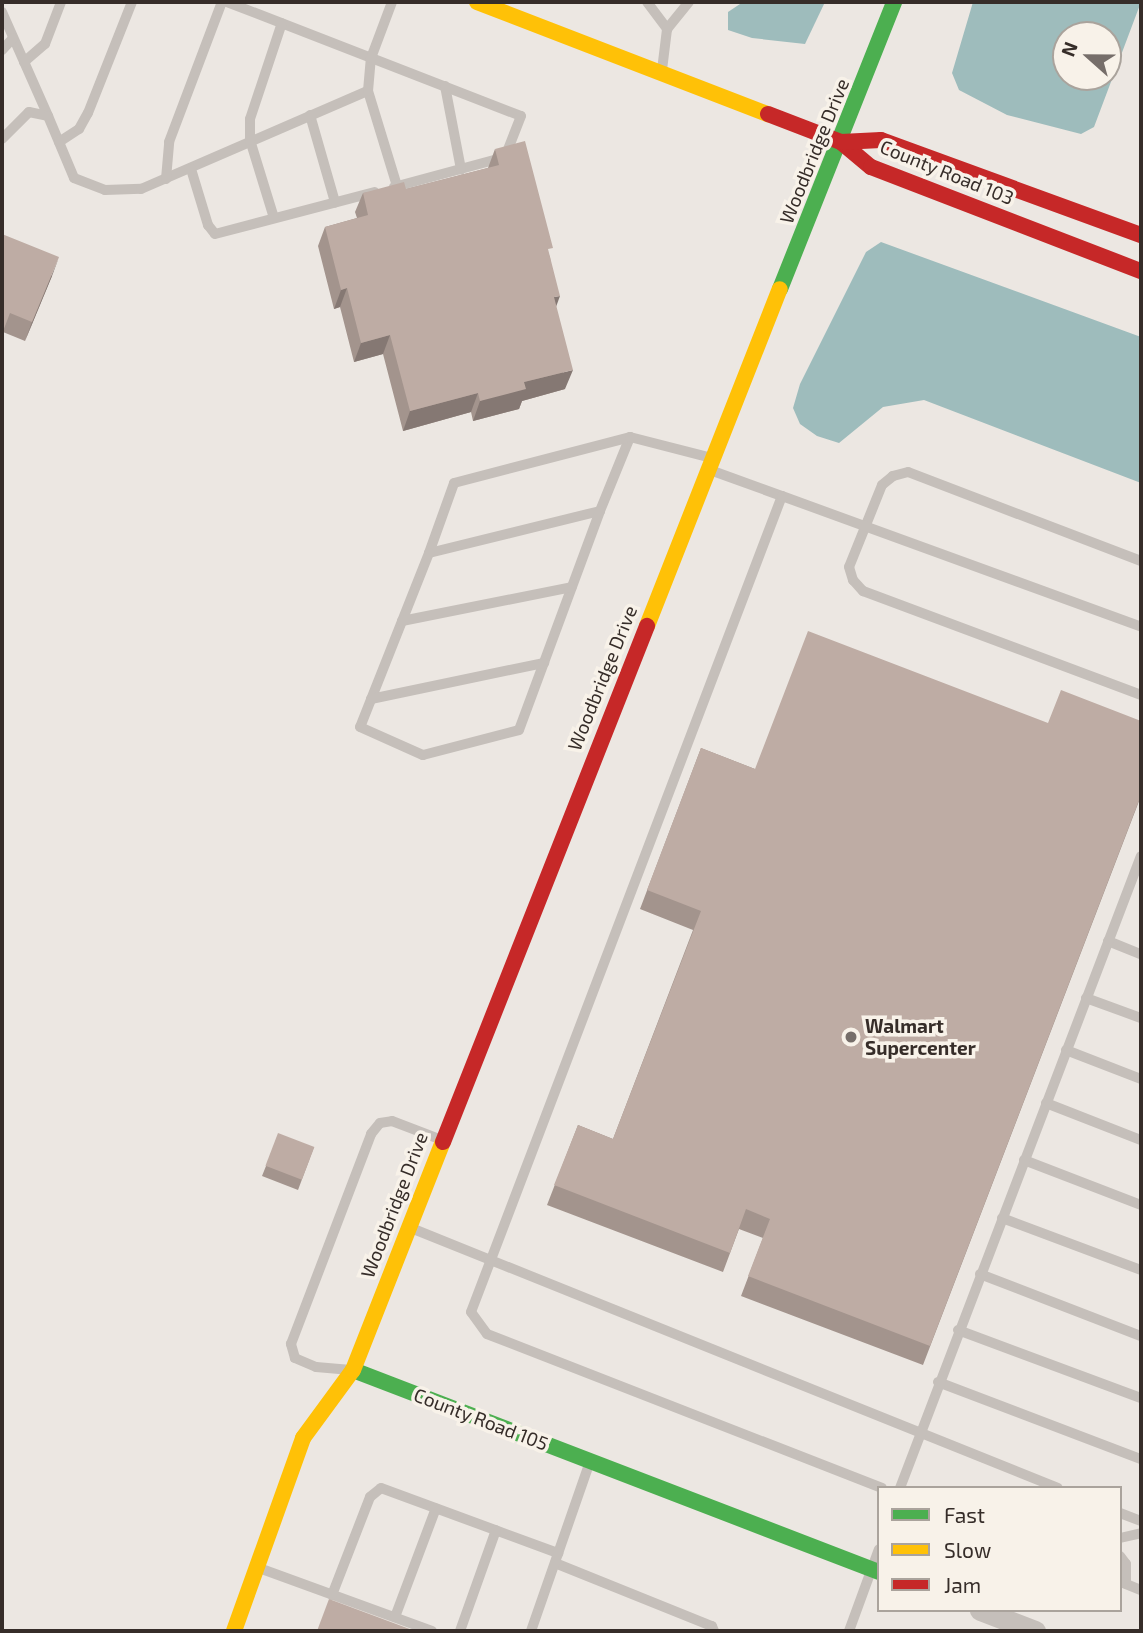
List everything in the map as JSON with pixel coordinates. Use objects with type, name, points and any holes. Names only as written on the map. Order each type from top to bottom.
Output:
[{"type":"street","points":[[477,2],[841,142]]},
{"type":"street","name":"Woodbridge Drive","points":[[354,1370],[442,1140],[710,463],[841,142],[894,2]]},
{"type":"street","name":"County Road 103","points":[[841,142],[881,140],[1141,235]]},
{"type":"street","name":"County Road 103","points":[[841,142],[872,167],[1141,271]]},
{"type":"street","points":[[234,1631],[303,1438],[354,1370]]},
{"type":"street","name":"County Road 105","points":[[354,1370],[875,1570]]},
{"type":"street","points":[[985,1612],[1035,1631]]},
{"type":"lane","points":[[24,62],[45,44],[61,2]]},
{"type":"lane","points":[[58,142],[79,129],[88,113],[132,2]]},
{"type":"lane","points":[[166,179],[169,142],[225,2],[521,116],[505,157],[215,234],[208,225],[191,169]]},
{"type":"lane","points":[[393,2],[372,58],[368,91],[397,186]]},
{"type":"lane","points":[[647,2],[667,29]]},
{"type":"lane","points":[[662,73],[667,29],[689,2]]},
{"type":"lane","points":[[2,12],[74,178],[105,190],[141,189],[368,91]]},
{"type":"lane","points":[[274,218],[250,140],[253,103],[282,23]]},
{"type":"lane","points":[[2,50],[13,38]]},
{"type":"lane","points":[[445,86],[461,169]]},
{"type":"lane","points":[[2,139],[29,112],[48,116]]},
{"type":"lane","points":[[310,115],[335,202]]},
{"type":"lane","points":[[629,437],[519,730],[423,755],[360,727],[454,483],[629,437],[710,463],[782,496],[1141,628]]},
{"type":"lane","points":[[1141,561],[908,472],[893,475],[882,485],[849,567],[853,580],[863,591],[1141,695]]},
{"type":"lane","points":[[782,496],[471,1312],[487,1334],[877,1486]]},
{"type":"lane","points":[[429,553],[600,511]]},
{"type":"lane","points":[[402,621],[572,587]]},
{"type":"lane","points":[[371,699],[544,663]]},
{"type":"lane","points":[[901,1486],[938,1382],[1108,941],[1137,881],[1141,856]]},
{"type":"lane","points":[[1108,941],[1141,954]]},
{"type":"lane","points":[[1086,998],[1141,1018]]},
{"type":"lane","points":[[1066,1050],[1141,1079]]},
{"type":"lane","points":[[1046,1103],[1141,1140]]},
{"type":"lane","points":[[354,1370],[316,1367],[295,1358],[291,1343],[300,1319],[371,1134],[380,1123],[392,1121],[442,1140]]},
{"type":"lane","points":[[1024,1160],[1141,1205]]},
{"type":"lane","points":[[1002,1218],[1141,1270]]},
{"type":"lane","points":[[408,1227],[919,1433],[1031,1482],[1049,1486]]},
{"type":"lane","points":[[980,1274],[1141,1336]]},
{"type":"lane","points":[[958,1330],[1141,1398]]},
{"type":"lane","points":[[938,1382],[1141,1460]]},
{"type":"lane","points":[[544,1631],[532,1629],[591,1461]]},
{"type":"lane","points":[[332,1595],[370,1496],[381,1488],[496,1530],[712,1626],[714,1631]]},
{"type":"lane","points":[[395,1617],[436,1508]]},
{"type":"lane","points":[[1122,1514],[1141,1521]]},
{"type":"lane","points":[[460,1631],[496,1530]]},
{"type":"lane","points":[[1122,1537],[1141,1532]]},
{"type":"lane","points":[[1122,1559],[1126,1564],[1123,1583],[1141,1590]]},
{"type":"lane","points":[[257,1567],[432,1631]]},
{"type":"lane","points":[[849,1631],[875,1570]]},
{"type":"water","points":[[743,2],[825,2],[805,44],[752,38],[728,30],[728,12]]},
{"type":"water","points":[[973,2],[1141,2],[1122,53],[1122,21],[1052,21],[1052,91],[1108,91],[1094,127],[1081,134],[1007,115],[959,90],[952,73]]},
{"type":"water","points":[[881,242],[1141,337],[1141,483],[924,400],[883,407],[839,443],[817,436],[800,424],[793,408],[800,384],[866,252]]},
{"type":"building","points":[[525,141],[553,248],[548,249],[560,296],[554,297],[573,370],[524,382],[526,389],[480,401],[478,393],[410,411],[390,335],[361,343],[347,288],[341,290],[325,227],[368,215],[363,193],[404,182],[406,189],[499,165],[495,149]]},
{"type":"building","points":[[2,234],[59,257],[32,322],[10,313],[2,334]]},
{"type":"building","name":"Walmart Supercenter","points":[[808,631],[1048,723],[1061,690],[1141,721],[1141,795],[930,1346],[748,1276],[770,1219],[746,1209],[730,1253],[554,1185],[578,1125],[613,1139],[701,911],[647,890],[701,748],[755,769]]},
{"type":"building","points":[[278,1133],[314,1147],[302,1180],[265,1166]]},
{"type":"building","points":[[329,1599],[415,1631],[317,1631]]},
{"type":"traffic: fast","points":[[780,289],[894,2]]},
{"type":"traffic: fast","points":[[353,1370],[877,1571]]},
{"type":"traffic: slow","points":[[477,2],[768,114]]},
{"type":"traffic: slow","points":[[647,626],[780,289]]},
{"type":"traffic: slow","points":[[234,1631],[303,1438],[353,1370],[443,1142]]},
{"type":"traffic: jam","points":[[768,114],[841,142],[871,167],[1141,271]]},
{"type":"traffic: jam","points":[[841,142],[881,140],[1141,235]]},
{"type":"traffic: jam","points":[[443,1142],[647,626]]},
{"type":"place","name":"Walmart Supercenter","points":[[851,1037]]}]
